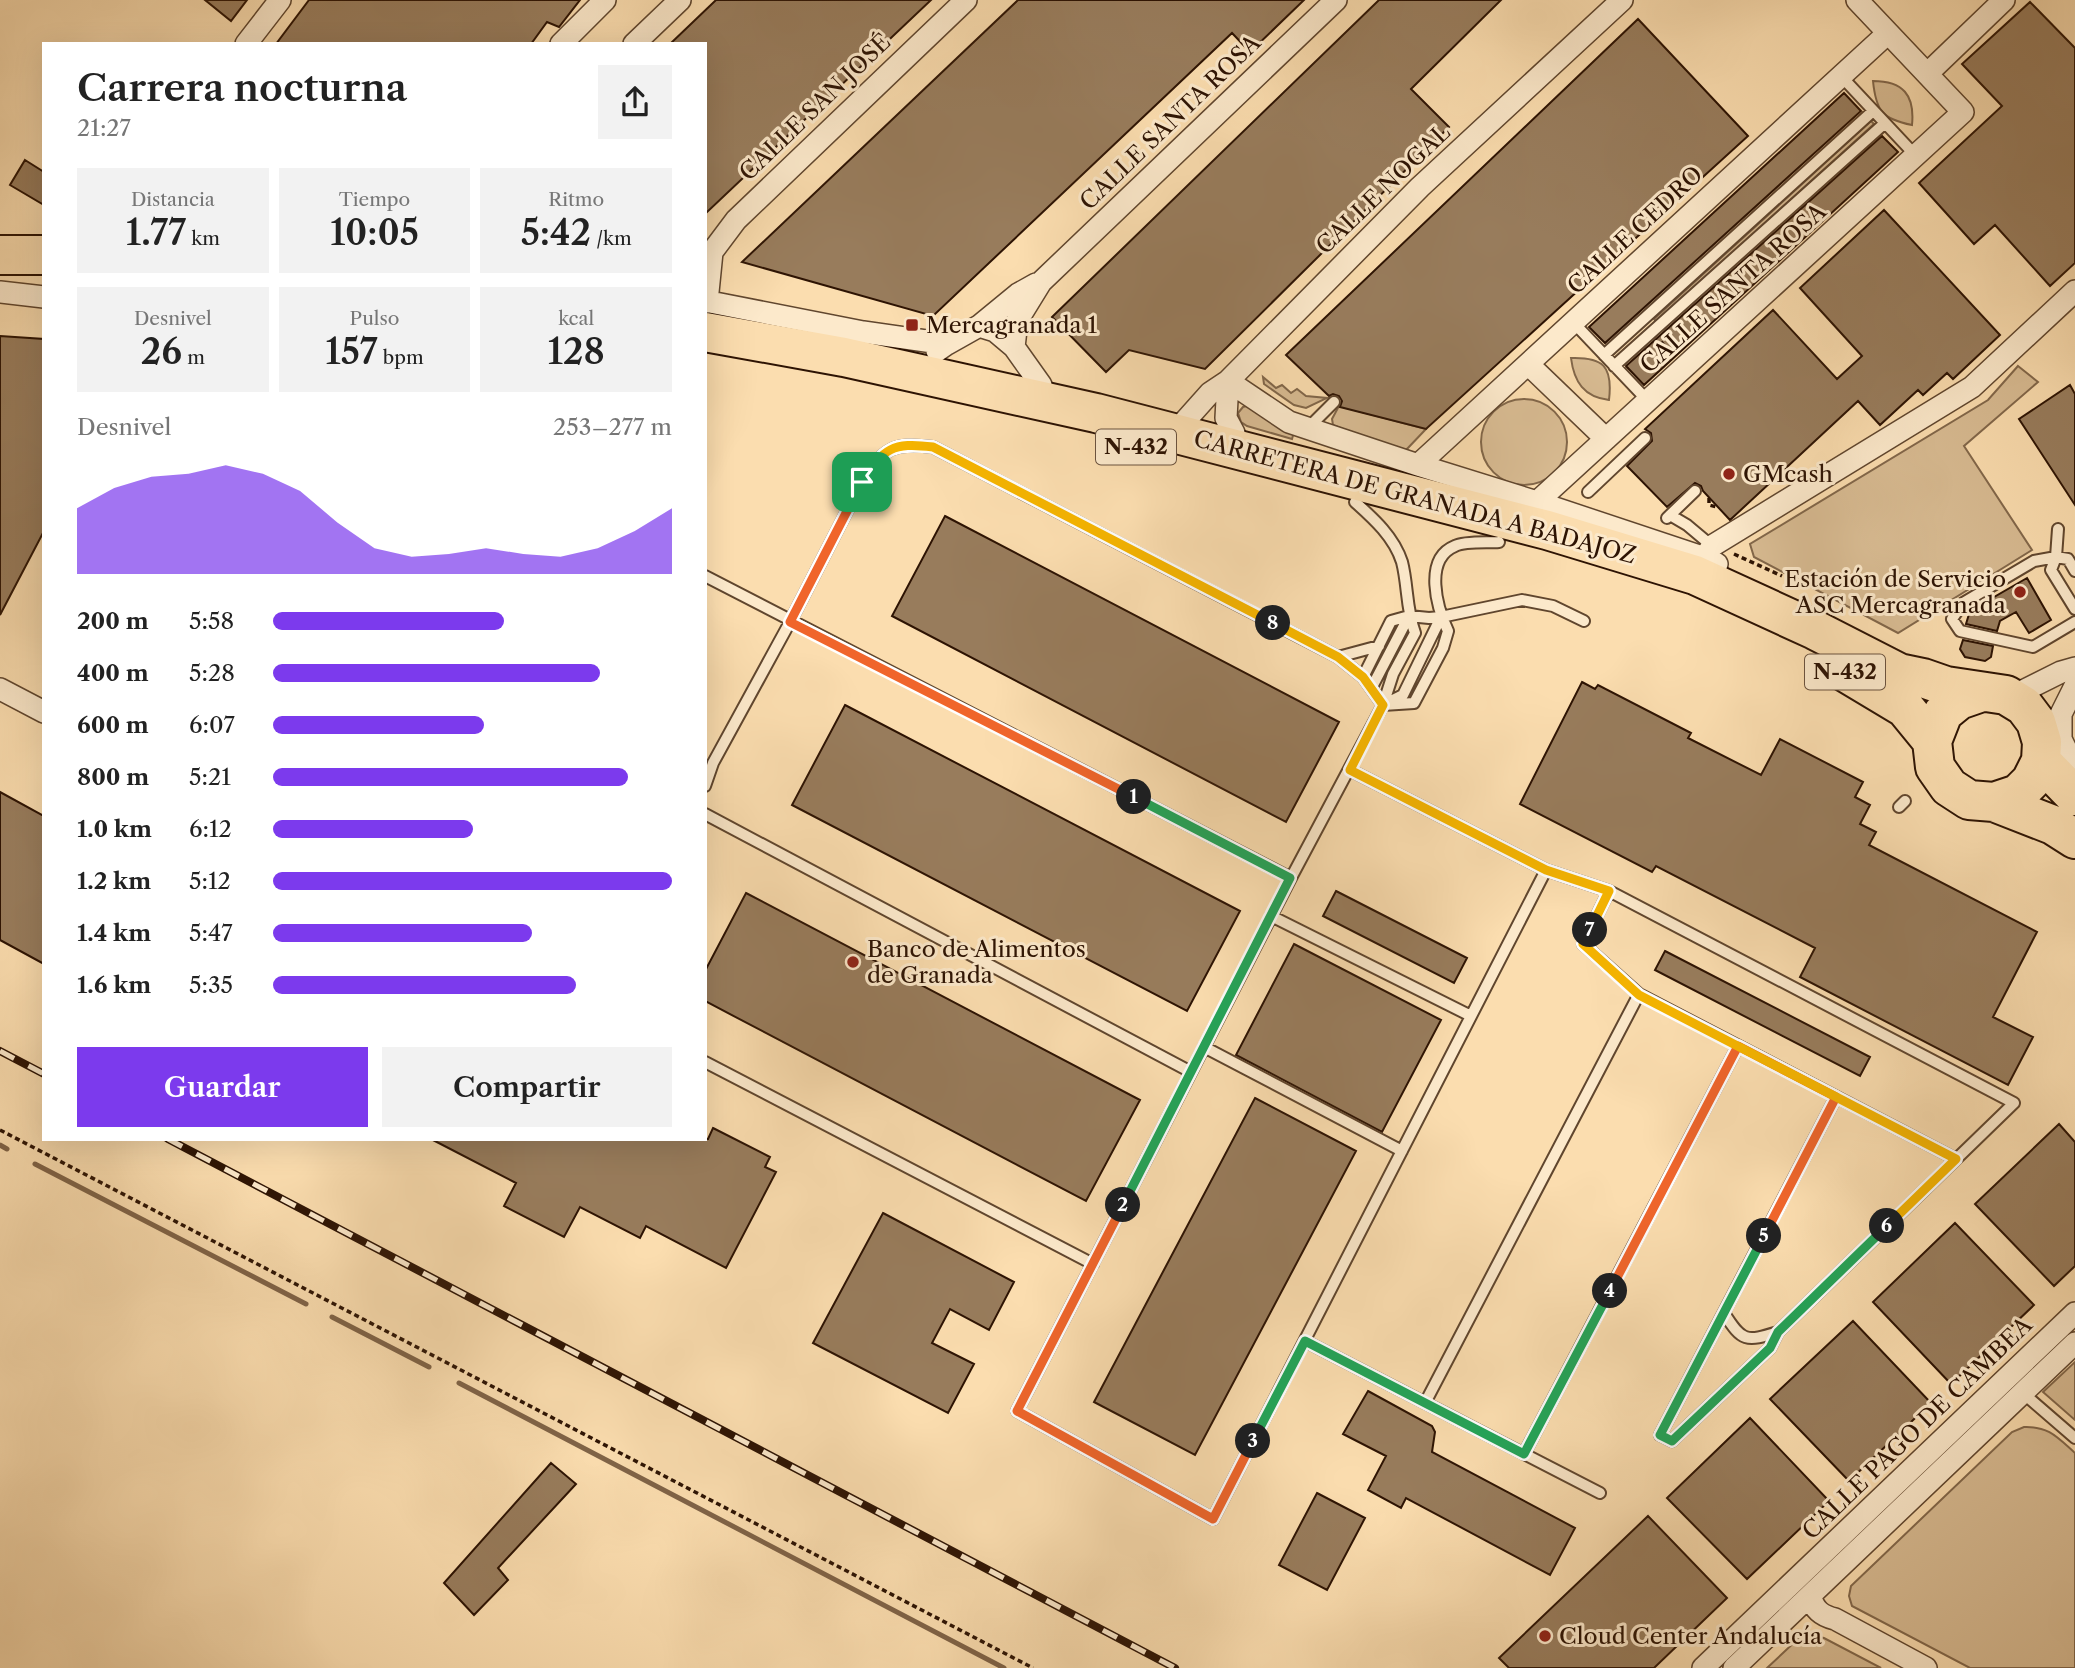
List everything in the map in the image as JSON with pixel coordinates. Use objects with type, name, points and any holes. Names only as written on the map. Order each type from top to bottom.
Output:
[{"type":"highway","name":"CARRETERA DE GRANADA A BADAJOZ","points":[[707,312],[844,356],[1096,413],[1547,530],[1695,575],[1815,630],[1899,673],[1946,686],[1996,695]]},
{"type":"highway","name":"CARRETERA DE GRANADA A BADAJOZ","points":[[707,355],[847,380],[1042,423],[1355,502],[1561,559],[1680,598],[1808,650],[1905,708],[1932,741]]},
{"type":"highway","points":[[1932,741],[1943,713],[1959,700],[1996,695],[2024,706],[2036,722],[2056,765],[2068,820]]},
{"type":"highway","name":"N-432","points":[[1932,741],[1935,766],[1949,787],[1969,800],[1993,802],[2068,820]]},
{"type":"highway","points":[[1993,802],[2018,794],[2031,781],[2056,765]]},
{"type":"street","points":[[248,42],[280,0]]},
{"type":"street","points":[[563,42],[605,0]]},
{"type":"street","points":[[636,42],[680,0]]},
{"type":"street","name":"CALLE SAN JOSÉ","points":[[707,302],[712,252],[736,220],[966,0]]},
{"type":"street","name":"CALLE SANTA ROSA","points":[[1014,346],[1017,321],[1041,282],[1336,0]]},
{"type":"street","name":"CALLE NOGAL","points":[[1185,421],[1210,393],[1228,381],[1420,187],[1622,0]]},
{"type":"street","points":[[1857,0],[1927,74],[2004,0]]},
{"type":"street","name":"CALLE CEDRO","points":[[1418,465],[1888,33]]},
{"type":"street","name":"CALLE SANTA ROSA","points":[[1538,502],[1963,112],[1927,74]]},
{"type":"street","name":"CALLE SANTA ROSA","points":[[927,360],[947,344],[979,326],[1017,294],[1041,282]]},
{"type":"street","points":[[1708,552],[1972,387],[2075,291]]},
{"type":"street","points":[[0,292],[42,297]]},
{"type":"street","points":[[707,312],[947,344]]},
{"type":"street","points":[[979,326],[995,331],[1014,346],[1041,386]]},
{"type":"street","points":[[844,356],[887,352],[1041,386],[1234,432],[1293,449],[1320,469]]},
{"type":"street","points":[[1528,364],[1606,439]]},
{"type":"street","points":[[1228,381],[1289,422],[1418,465],[1708,552],[1908,662],[1923,678]]},
{"type":"street","points":[[1228,381],[1226,418],[1234,432]]},
{"type":"street","points":[[1996,695],[2075,668]]},
{"type":"street","points":[[2056,765],[2049,705],[2075,674]]},
{"type":"street","points":[[2056,765],[2061,739],[2061,714],[2075,686]]},
{"type":"street","points":[[0,689],[42,711]]},
{"type":"street","points":[[2068,820],[2066,850],[2075,858]]},
{"type":"street","name":"CALLE PAGO DE CAMBEA","points":[[1703,1668],[2075,1313]]},
{"type":"street","name":"CALLE PAGO DE CAMBEA","points":[[1734,1668],[2075,1343]]},
{"type":"street","points":[[1795,1581],[1811,1597],[1813,1606],[1825,1616],[1926,1668]]},
{"type":"lane","points":[[1841,76],[1916,156]]},
{"type":"lane","points":[[1604,355],[1873,110]]},
{"type":"lane","points":[[1614,366],[1885,123]]},
{"type":"lane","points":[[1573,323],[1648,401]]},
{"type":"lane","points":[[1308,428],[1334,402]]},
{"type":"lane","points":[[1588,492],[1645,438]]},
{"type":"lane","points":[[707,780],[713,763],[862,482],[875,462],[889,450],[909,444],[933,447],[1338,657],[1363,677],[1383,705]]},
{"type":"lane","points":[[1695,491],[1668,517],[1687,525],[1708,552]]},
{"type":"lane","points":[[1355,502],[1383,527],[1401,562],[1409,615],[1415,633],[1393,674],[1383,705],[1350,770],[1290,878],[1017,1411],[1213,1519],[1546,870]]},
{"type":"lane","points":[[2058,529],[2056,557],[2051,570],[2075,609]]},
{"type":"lane","points":[[1383,705],[1403,695],[1441,617],[1434,575],[1442,555],[1456,545],[1499,542]]},
{"type":"lane","points":[[2075,570],[2068,559],[2056,557],[2034,561],[1963,603],[1952,619],[1959,631],[2033,647],[2075,622]]},
{"type":"lane","points":[[707,577],[1290,878]]},
{"type":"lane","points":[[1363,677],[1391,621],[1409,615],[1441,617],[1522,600],[1553,606],[1584,621]]},
{"type":"lane","points":[[1372,687],[1409,615]]},
{"type":"lane","points":[[1338,657],[1379,646]]},
{"type":"lane","points":[[1350,770],[1546,870],[1609,891],[2014,1103],[1778,1332],[1770,1348],[1672,1441],[1660,1435],[1836,1097]]},
{"type":"lane","points":[[707,815],[1191,1072]]},
{"type":"lane","points":[[1609,891],[1583,944],[1639,995],[1956,1159]]},
{"type":"lane","points":[[1271,916],[1471,1017]]},
{"type":"lane","points":[[1425,1403],[1639,995]]},
{"type":"lane","points":[[1524,1454],[1738,1046]]},
{"type":"lane","points":[[1204,1047],[1402,1151]]},
{"type":"lane","points":[[707,1063],[1093,1264]]},
{"type":"lane","points":[[1724,1313],[1741,1335],[1755,1339],[1778,1332]]},
{"type":"lane","points":[[1305,1341],[1600,1493]]},
{"type":"lane","points":[[2023,1393],[2075,1438]]},
{"type":"path","points":[[1709,498],[1709,505],[1717,507]]},
{"type":"path","points":[[1708,552],[1749,559],[1782,576]]},
{"type":"path","points":[[0,1130],[1033,1668]]},
{"type":"shaded area","points":[[1873,81],[1892,84],[1905,92],[1911,105],[1912,125],[1894,120],[1882,112],[1876,100]]},
{"type":"shaded area","points":[[1871,121],[1874,124],[1656,322],[1654,319]]},
{"type":"shaded area","points":[[1571,358],[1591,359],[1604,366],[1609,379],[1609,400],[1593,396],[1582,387]]},
{"type":"shaded area","points":[[2018,366],[2038,382],[1964,446],[2032,550],[1898,633],[1754,557],[1750,544],[1988,400]]},
{"type":"shaded area","points":[[1263,377],[1276,388],[1282,385],[1291,393],[1297,389],[1306,396],[1327,398],[1306,408],[1294,405],[1264,384]]},
{"type":"shaded area","points":[[1524,399],[1548,406],[1560,418],[1567,442],[1560,466],[1548,478],[1524,485],[1500,478],[1488,466],[1481,442],[1488,418],[1500,406]]},
{"type":"shaded area","points":[[1250,405],[1294,432],[1292,439],[1241,422],[1238,413],[1243,407]]},
{"type":"shaded area","points":[[1339,406],[1426,429],[1406,450],[1333,425],[1332,419]]},
{"type":"shaded area","points":[[2075,1362],[2075,1420],[2043,1392]]},
{"type":"shaded area","points":[[2024,1427],[2047,1431],[2075,1453],[2075,1668],[1970,1668],[1852,1606],[1849,1596],[1851,1586],[2012,1432]]},
{"type":"shaded area","points":[[1810,1635],[1824,1638],[1881,1668],[1767,1668],[1799,1638]]},
{"type":"building","points":[[205,0],[247,0],[231,21]]},
{"type":"building","points":[[309,0],[580,0],[559,27],[547,22],[532,42],[278,42]]},
{"type":"building","points":[[716,0],[931,0],[707,212],[707,42],[672,42]]},
{"type":"building","points":[[1018,0],[1304,0],[1250,52],[1232,33],[933,316],[742,262]]},
{"type":"building","points":[[1379,0],[1501,0],[1411,89],[1449,127],[1205,369],[1129,350],[1106,372],[1052,317]]},
{"type":"building","points":[[2030,2],[2075,48],[2075,263],[2050,286],[1995,225],[1974,244],[1919,183],[2002,106],[1962,64]]},
{"type":"building","points":[[1638,19],[1748,136],[1426,429],[1340,407],[1342,401],[1339,396],[1329,396],[1286,355]]},
{"type":"building","points":[[1844,93],[1861,111],[1605,343],[1589,327]]},
{"type":"building","points":[[1882,136],[1898,152],[1644,385],[1626,366]]},
{"type":"building","points":[[25,160],[42,171],[42,204],[10,185]]},
{"type":"building","points":[[1884,210],[2000,335],[1953,379],[1947,373],[1923,395],[1918,390],[1880,425],[1858,401],[1730,520],[1701,486],[1695,483],[1667,507],[1627,466],[1652,441],[1651,433],[1645,429],[1773,310],[1837,379],[1862,356],[1800,288]]},
{"type":"building","points":[[0,336],[42,339],[42,535],[0,615]]},
{"type":"building","points":[[2070,385],[2075,394],[2075,505],[2019,419]]},
{"type":"building","points":[[945,516],[1339,722],[1286,822],[892,616]]},
{"type":"building","points":[[2027,578],[2051,620],[2029,633],[2016,612],[2000,621],[1997,631],[1966,624],[1970,611]]},
{"type":"building","points":[[1963,640],[1993,646],[1991,657],[1985,661],[1965,657],[1960,649]]},
{"type":"building","points":[[1582,682],[1595,689],[1598,685],[1691,733],[1688,738],[1761,775],[1780,739],[1863,782],[1855,797],[1870,805],[1860,824],[1876,832],[1869,845],[2037,932],[1993,1017],[2033,1037],[2008,1085],[1800,977],[1815,948],[1656,866],[1652,872],[1520,804]]},
{"type":"building","points":[[845,705],[1240,911],[1187,1011],[792,805]]},
{"type":"building","points":[[0,792],[42,815],[42,963],[0,940]]},
{"type":"building","points":[[1336,891],[1467,958],[1454,983],[1323,916]]},
{"type":"building","points":[[746,893],[1140,1100],[1086,1201],[707,1002],[707,967]]},
{"type":"building","points":[[1294,944],[1441,1020],[1382,1132],[1236,1055]]},
{"type":"building","points":[[1665,951],[1870,1057],[1860,1076],[1655,970]]},
{"type":"building","points":[[1255,1098],[1356,1151],[1195,1455],[1094,1402]]},
{"type":"building","points":[[2059,1124],[2075,1142],[2075,1266],[2054,1286],[1975,1204]]},
{"type":"building","points":[[713,1128],[770,1157],[765,1167],[776,1172],[726,1268],[646,1226],[640,1238],[580,1207],[564,1237],[504,1206],[516,1183],[435,1141],[707,1141]]},
{"type":"building","points":[[883,1213],[1014,1282],[989,1330],[950,1309],[932,1343],[974,1364],[948,1413],[813,1343]]},
{"type":"building","points":[[1955,1223],[2034,1305],[1951,1384],[1873,1302]]},
{"type":"building","points":[[1853,1321],[1931,1403],[1849,1481],[1770,1399]]},
{"type":"building","points":[[1368,1391],[1432,1426],[1435,1432],[1432,1452],[1575,1528],[1550,1575],[1406,1498],[1401,1508],[1368,1490],[1386,1456],[1343,1434]]},
{"type":"building","points":[[1750,1418],[1829,1501],[1747,1579],[1667,1498]]},
{"type":"building","points":[[551,1463],[576,1484],[498,1568],[508,1580],[474,1615],[444,1583]]},
{"type":"building","points":[[1317,1493],[1365,1518],[1327,1590],[1279,1565]]},
{"type":"building","points":[[1648,1516],[1727,1598],[1654,1668],[1509,1668],[1499,1658]]},
{"type":"waterway","points":[[0,1145],[7,1149]]},
{"type":"waterway","points":[[35,1164],[306,1304]]},
{"type":"waterway","points":[[332,1317],[429,1367]]},
{"type":"waterway","points":[[459,1383],[1004,1668]]},
{"type":"railway","points":[[0,1051],[42,1073]]},
{"type":"railway","points":[[172,1141],[1175,1668]]},
{"type":"place","name":"Mercagranada 1","points":[[912,325]]},
{"type":"place","name":"GMcash","points":[[1729,474]]},
{"type":"place","name":"Estación de Servicio ASC Mercagranada","points":[[2020,592]]},
{"type":"place","name":"Banco de Alimentos de Granada","points":[[853,962]]},
{"type":"place","name":"Cloud Center Andalucía","points":[[1545,1636]]},
{"type":"route","points":[[862,482],[790,622],[1290,878],[1017,1411],[1213,1519],[1305,1341],[1524,1454],[1738,1046],[1836,1097],[1660,1435],[1672,1441],[1770,1348],[1778,1332],[1956,1159],[1738,1046],[1639,995],[1583,944],[1609,891],[1546,870],[1350,770],[1383,705],[1363,677],[1338,657],[933,447],[909,444],[889,450],[875,462],[862,482]]}]
